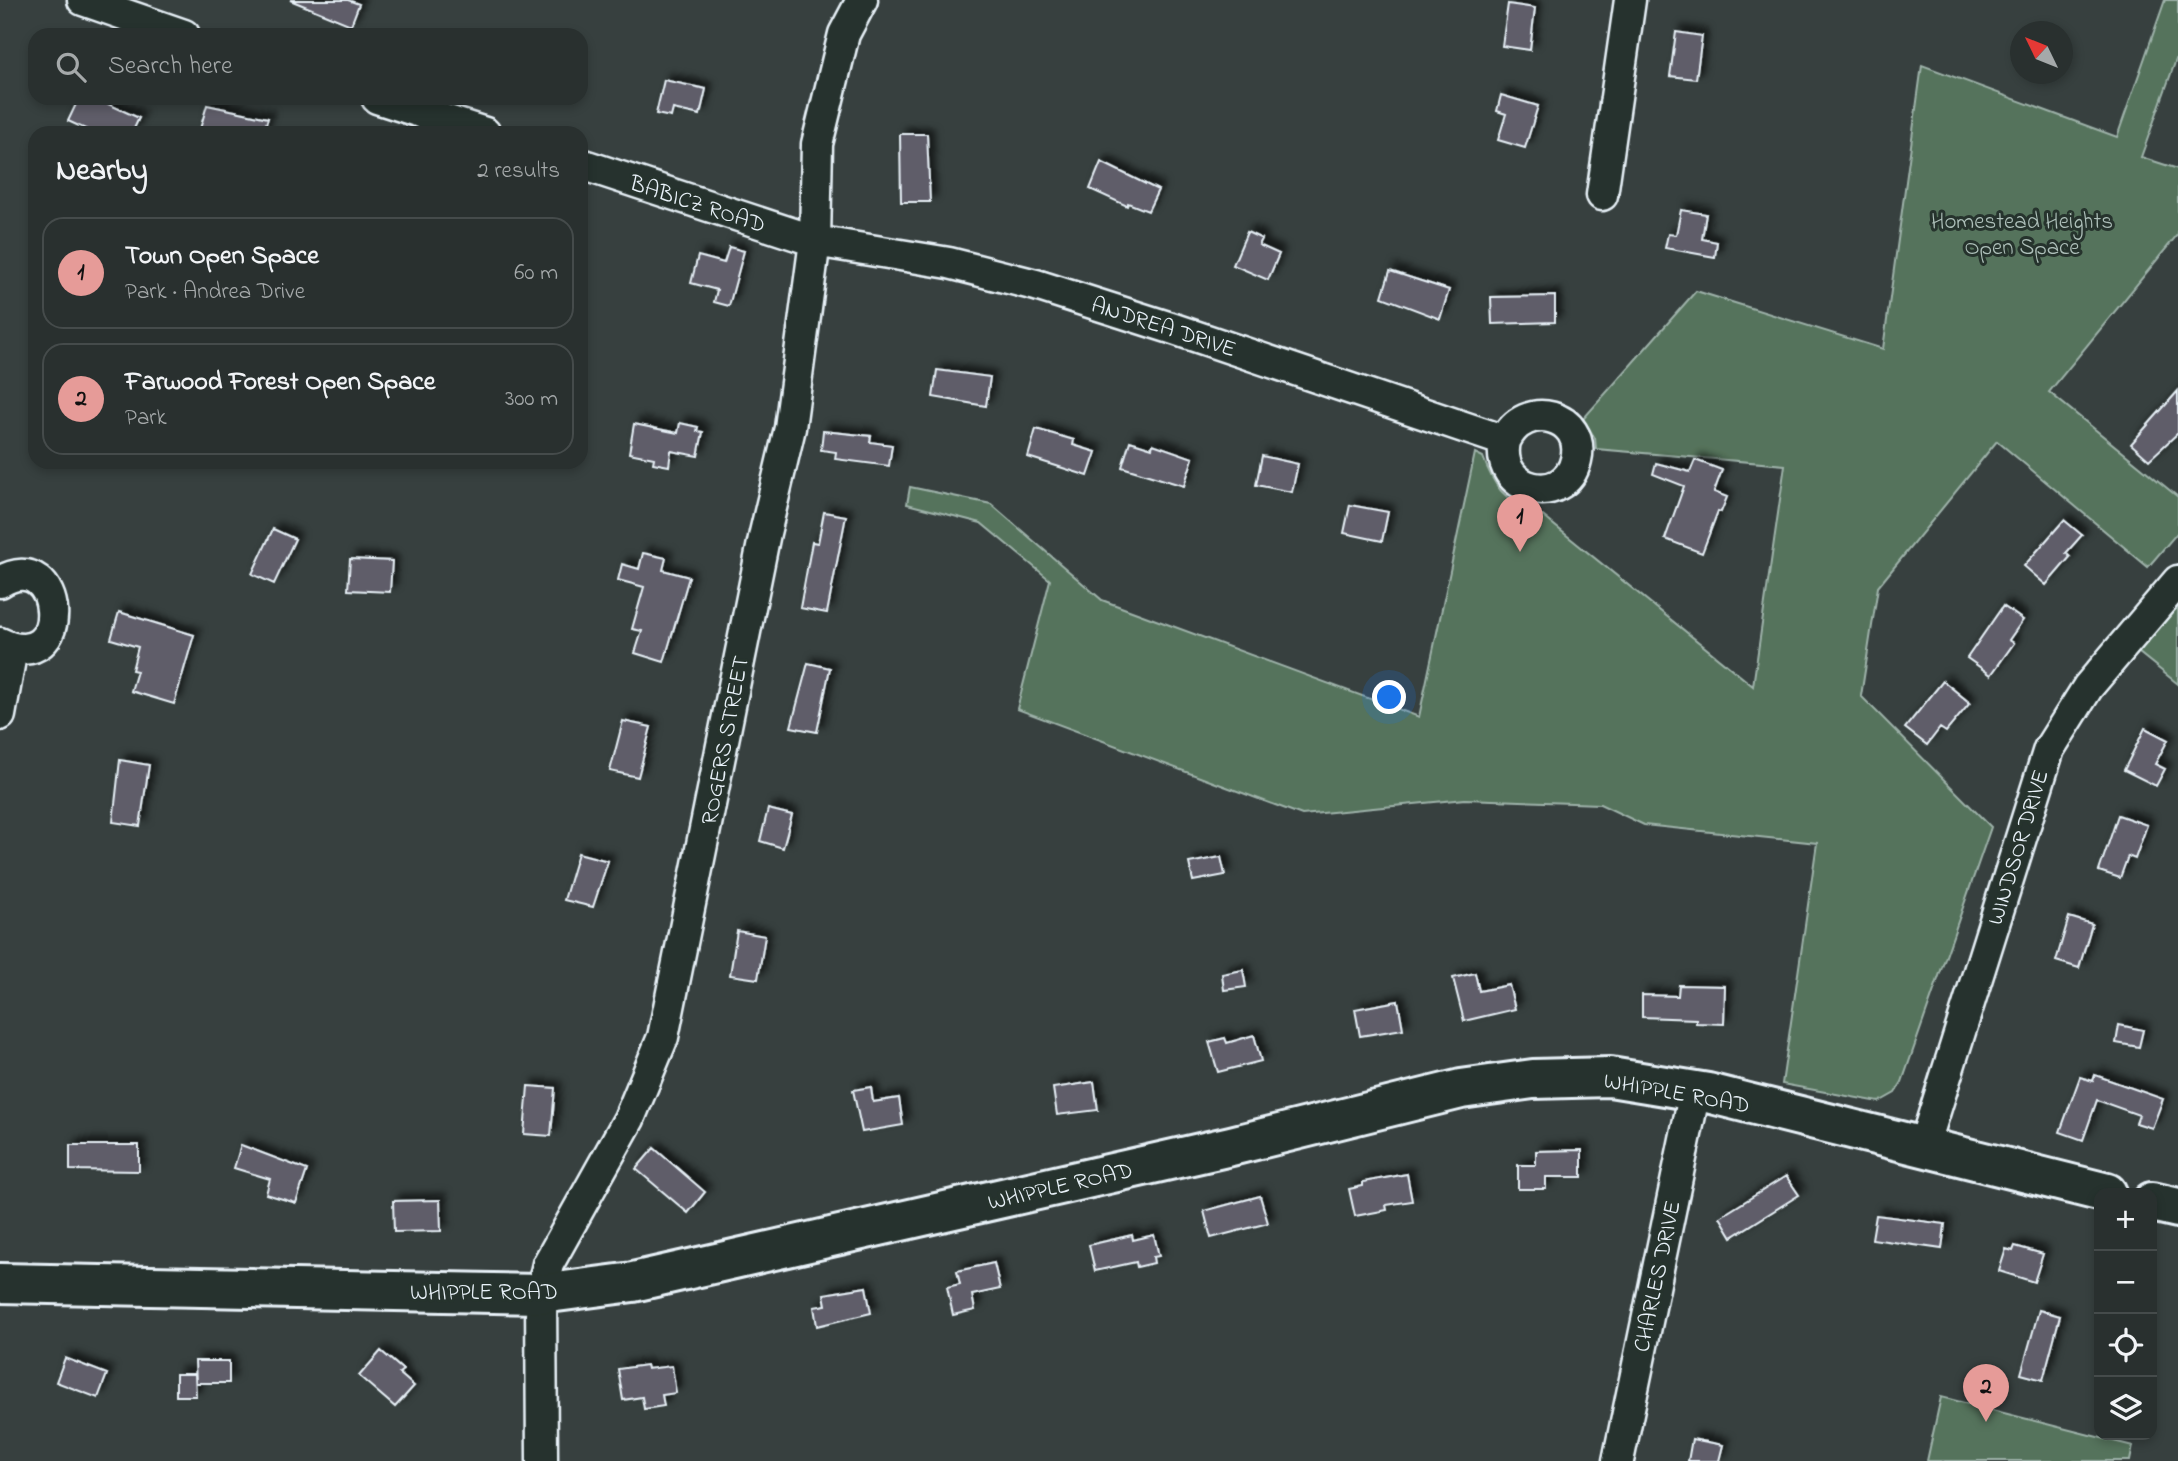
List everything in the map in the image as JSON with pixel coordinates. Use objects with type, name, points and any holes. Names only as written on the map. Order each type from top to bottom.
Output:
[{"type":"main road","name":"WHIPPLE ROAD","points":[[0,1283],[541,1294],[633,1282],[1231,1146],[1461,1089],[1533,1079],[1610,1077],[1695,1091],[2094,1190]]},
{"type":"main road","points":[[2157,1203],[2178,1208]]},
{"type":"street","points":[[83,0],[164,28]]},
{"type":"street","name":"ROGERS STREET","points":[[542,1461],[541,1294],[548,1264],[629,1119],[663,1037],[765,533],[790,428],[815,241],[817,144],[844,34],[862,0]]},
{"type":"street","points":[[1602,194],[1630,0]]},
{"type":"street","points":[[399,105],[463,126]]},
{"type":"street","name":"BABICZ ROAD","points":[[588,166],[815,241]]},
{"type":"street","name":"ANDREA DRIVE","points":[[815,241],[949,263],[1036,285],[1171,327],[1505,442]]},
{"type":"street","points":[[0,582],[17,576],[28,577],[48,591],[54,602],[55,614],[46,636],[24,648],[6,645],[0,715]]},
{"type":"street","name":"WINDSOR DRIVE","points":[[1923,1149],[2049,749],[2088,687],[2178,581]]},
{"type":"street","name":"CHARLES DRIVE","points":[[1618,1461],[1695,1091]]},
{"type":"green space","name":"Homestead Heights Open Space","points":[[2165,0],[2178,0],[2178,54],[2141,157],[2178,169],[2178,234],[2049,392],[2178,497],[2178,532],[2148,567],[1997,441],[1878,587],[1861,696],[1991,827],[1902,1082],[1895,1093],[1879,1102],[1782,1084],[1817,843],[1644,825],[1600,804],[1465,799],[1302,815],[1017,709],[1050,580],[981,523],[907,504],[910,487],[991,504],[1102,600],[1419,717],[1475,453],[1483,457],[1491,476],[1507,497],[1534,509],[1753,686],[1785,465],[1596,449],[1595,438],[1583,419],[1696,291],[1883,349],[1922,65],[2117,137]]},
{"type":"green space","points":[[2178,605],[2178,684],[2138,652]]},
{"type":"green space","points":[[1941,1397],[2094,1436],[2094,1440],[2109,1440],[2133,1446],[2130,1461],[1927,1461]]},
{"type":"building","points":[[290,0],[348,0],[359,4],[351,25]]},
{"type":"building","points":[[1508,4],[1535,8],[1530,50],[1502,46]]},
{"type":"building","points":[[1676,32],[1702,36],[1696,79],[1670,76]]},
{"type":"building","points":[[664,80],[706,89],[700,115],[673,109],[671,117],[656,114]]},
{"type":"building","points":[[1501,95],[1538,106],[1525,148],[1498,140],[1506,114],[1497,111]]},
{"type":"building","points":[[76,105],[110,105],[139,118],[135,126],[79,126],[68,121]]},
{"type":"building","points":[[207,105],[268,118],[265,126],[201,126]]},
{"type":"building","points":[[900,134],[927,134],[930,202],[901,202]]},
{"type":"building","points":[[1101,162],[1158,190],[1148,211],[1128,203],[1127,206],[1090,189]]},
{"type":"building","points":[[1681,210],[1706,214],[1702,239],[1717,242],[1715,257],[1665,248],[1668,234],[1676,235]]},
{"type":"building","points":[[1247,232],[1262,239],[1259,245],[1279,254],[1268,280],[1233,265]]},
{"type":"building","points":[[729,247],[744,251],[729,306],[714,302],[717,290],[691,283],[698,256],[724,263]]},
{"type":"building","points":[[1390,271],[1449,290],[1440,319],[1382,297]]},
{"type":"building","points":[[1555,296],[1555,322],[1492,324],[1491,297]]},
{"type":"building","points":[[937,370],[990,377],[986,406],[933,397]]},
{"type":"building","points":[[2178,391],[2178,433],[2149,460],[2131,444]]},
{"type":"building","points":[[680,423],[698,427],[697,431],[703,432],[698,456],[671,451],[669,466],[653,463],[654,458],[629,453],[634,424],[678,433]]},
{"type":"building","points":[[1036,429],[1074,440],[1073,445],[1096,452],[1088,476],[1028,457]]},
{"type":"building","points":[[823,431],[871,436],[870,442],[892,445],[889,466],[835,459],[836,452],[821,450]]},
{"type":"building","points":[[1130,441],[1152,448],[1153,444],[1193,458],[1184,486],[1122,467]]},
{"type":"building","points":[[1262,456],[1298,464],[1292,492],[1256,485]]},
{"type":"building","points":[[1695,460],[1722,470],[1714,492],[1727,497],[1721,512],[1718,511],[1702,553],[1665,539],[1684,486],[1653,474],[1656,463],[1690,472]]},
{"type":"building","points":[[1350,505],[1388,512],[1382,541],[1344,533]]},
{"type":"building","points":[[824,512],[846,516],[827,613],[800,608],[812,542],[818,543]]},
{"type":"building","points":[[2064,520],[2082,535],[2066,553],[2070,557],[2046,585],[2024,566]]},
{"type":"building","points":[[273,529],[295,539],[274,584],[252,574]]},
{"type":"building","points":[[643,553],[666,558],[663,570],[689,577],[664,662],[635,653],[642,631],[632,629],[644,587],[618,580],[622,564],[639,569]]},
{"type":"building","points":[[350,559],[392,561],[390,592],[348,590]]},
{"type":"building","points":[[2003,606],[2023,620],[2009,640],[2014,643],[1991,675],[1967,658]]},
{"type":"building","points":[[119,612],[194,635],[174,704],[131,691],[137,671],[132,670],[138,647],[111,639]]},
{"type":"building","points":[[808,663],[830,668],[817,732],[791,727]]},
{"type":"building","points":[[1943,681],[1970,703],[1946,732],[1940,728],[1927,745],[1905,728]]},
{"type":"building","points":[[623,721],[651,727],[638,777],[610,771]]},
{"type":"building","points":[[2145,728],[2168,740],[2155,764],[2165,769],[2156,786],[2124,770]]},
{"type":"building","points":[[120,760],[149,765],[140,826],[113,822]]},
{"type":"building","points":[[768,809],[792,815],[783,848],[760,841]]},
{"type":"building","points":[[2118,815],[2147,825],[2135,859],[2128,856],[2120,878],[2099,871]]},
{"type":"building","points":[[578,853],[608,861],[593,907],[564,900]]},
{"type":"building","points":[[1221,857],[1225,875],[1193,881],[1189,863]]},
{"type":"building","points":[[2069,917],[2092,924],[2079,968],[2056,961]]},
{"type":"building","points":[[737,931],[765,936],[758,979],[730,975]]},
{"type":"building","points":[[1243,970],[1246,987],[1224,990],[1222,974]]},
{"type":"building","points":[[1475,973],[1479,991],[1509,985],[1515,1009],[1464,1021],[1453,978]]},
{"type":"building","points":[[1679,985],[1725,986],[1724,1024],[1696,1023],[1696,1019],[1642,1017],[1642,995],[1678,996]]},
{"type":"building","points":[[1398,1001],[1403,1029],[1360,1036],[1355,1009]]},
{"type":"building","points":[[2119,1025],[2143,1030],[2139,1047],[2116,1043]]},
{"type":"building","points":[[1254,1035],[1261,1061],[1218,1072],[1209,1042],[1225,1038],[1227,1043]]},
{"type":"building","points":[[2095,1075],[2163,1099],[2152,1128],[2136,1123],[2139,1115],[2097,1100],[2083,1140],[2060,1132],[2080,1077],[2093,1081]]},
{"type":"building","points":[[1094,1082],[1098,1110],[1057,1115],[1053,1088]]},
{"type":"building","points":[[528,1086],[555,1088],[551,1136],[524,1134]]},
{"type":"building","points":[[871,1087],[873,1102],[899,1098],[903,1125],[862,1132],[853,1090]]},
{"type":"building","points":[[70,1145],[139,1145],[139,1171],[70,1170]]},
{"type":"building","points":[[241,1145],[307,1170],[296,1203],[266,1194],[270,1179],[234,1168]]},
{"type":"building","points":[[654,1148],[705,1192],[688,1213],[636,1169]]},
{"type":"building","points":[[1582,1150],[1582,1177],[1546,1177],[1546,1189],[1518,1189],[1518,1165],[1536,1165],[1536,1151]]},
{"type":"building","points":[[1407,1174],[1412,1201],[1386,1205],[1387,1210],[1355,1216],[1349,1189],[1363,1186],[1363,1182]]},
{"type":"building","points":[[1786,1176],[1799,1195],[1732,1237],[1720,1217]]},
{"type":"building","points":[[1260,1196],[1268,1223],[1211,1238],[1204,1211]]},
{"type":"building","points":[[440,1200],[441,1231],[394,1232],[393,1201]]},
{"type":"building","points":[[1876,1215],[1945,1224],[1942,1249],[1872,1239]]},
{"type":"building","points":[[1132,1235],[1133,1240],[1154,1235],[1159,1256],[1153,1257],[1154,1263],[1137,1267],[1136,1262],[1095,1271],[1089,1245]]},
{"type":"building","points":[[2015,1246],[2043,1254],[2034,1282],[1999,1271],[2006,1249],[2013,1251]]},
{"type":"building","points":[[994,1263],[1000,1289],[972,1295],[975,1310],[953,1315],[947,1287],[960,1284],[957,1271]]},
{"type":"building","points":[[866,1287],[871,1313],[817,1326],[814,1307],[826,1305],[824,1294]]},
{"type":"building","points":[[2039,1310],[2060,1316],[2043,1380],[2021,1374]]},
{"type":"building","points":[[381,1351],[403,1370],[399,1373],[414,1386],[395,1407],[359,1376]]},
{"type":"building","points":[[65,1358],[107,1374],[98,1398],[56,1382]]},
{"type":"building","points":[[195,1361],[229,1361],[229,1383],[196,1383]]},
{"type":"building","points":[[646,1365],[647,1369],[672,1366],[676,1393],[662,1395],[664,1406],[644,1409],[642,1397],[623,1400],[618,1369]]},
{"type":"building","points":[[176,1374],[195,1374],[196,1396],[176,1396]]},
{"type":"building","points":[[1692,1439],[1723,1445],[1719,1461],[1688,1461]]},
{"type":"place","name":"Town Open Space","points":[[1520,552]]},
{"type":"place","name":"Farwood Forest Open Space","points":[[1986,1422]]}]
